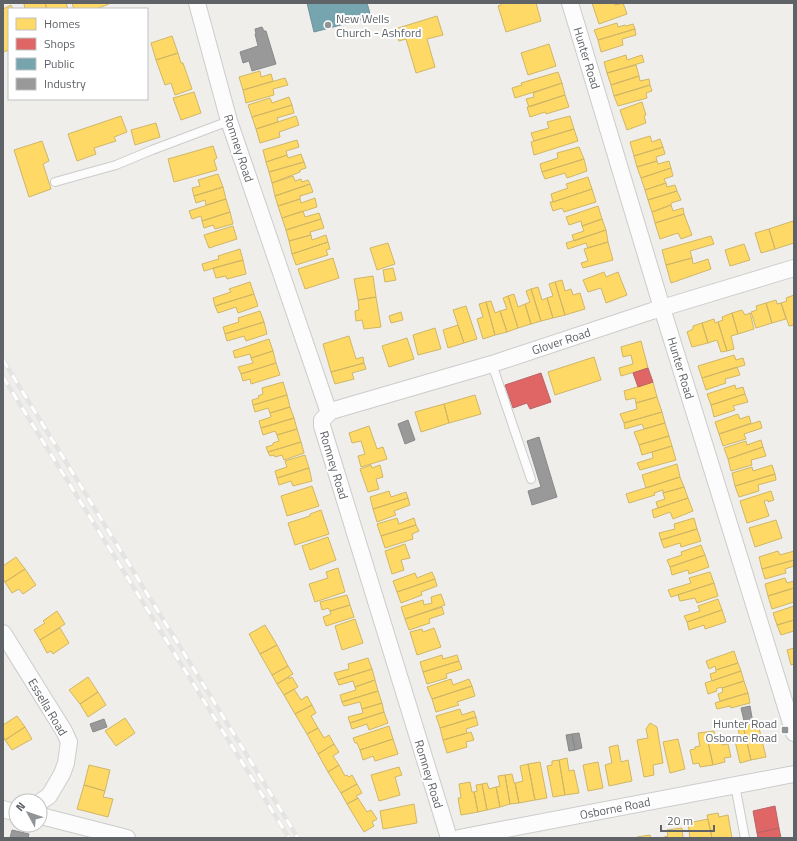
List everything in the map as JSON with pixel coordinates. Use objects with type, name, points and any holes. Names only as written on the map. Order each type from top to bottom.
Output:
[{"type":"street","name":"Romney Road","points":[[198,3],[229,121],[329,413],[322,420],[322,426],[449,838]]},
{"type":"street","name":"Hunter Road","points":[[570,3],[662,308],[794,733]]},
{"type":"street","name":"Glover Road","points":[[329,413],[492,364],[662,308],[794,268]]},
{"type":"street","name":"Essella Road","points":[[3,634],[60,724],[69,742],[66,763],[60,779],[48,797]]},
{"type":"street","name":"Osborne Road","points":[[459,838],[794,774]]},
{"type":"street","points":[[48,818],[128,838]]},
{"type":"lane","points":[[55,182],[116,165],[229,121]]},
{"type":"lane","points":[[492,364],[531,479]]},
{"type":"lane","points":[[735,785],[745,838]]},
{"type":"building: Homes","points":[[45,3],[47,8],[25,8],[24,4]]},
{"type":"building: Homes","points":[[45,3],[66,3],[68,8],[47,8]]},
{"type":"building: Homes","points":[[72,3],[109,4],[99,8],[74,8]]},
{"type":"building: Homes","points":[[501,3],[536,3],[541,21],[506,32],[498,6],[501,5]]},
{"type":"building: Homes","points":[[592,3],[614,3],[615,5],[623,3],[627,14],[599,24]]},
{"type":"building: Homes","points":[[11,5],[12,8],[8,8],[8,50],[3,52],[3,9]]},
{"type":"building: Homes","points":[[437,16],[443,35],[427,39],[435,67],[416,73],[406,39],[399,41],[395,29]]},
{"type":"building: Homes","points":[[617,23],[618,27],[633,24],[635,29],[598,40],[594,30]]},
{"type":"building: Homes","points":[[635,29],[636,35],[622,39],[623,45],[601,52],[598,40]]},
{"type":"building: Homes","points":[[172,36],[178,53],[156,60],[151,43]]},
{"type":"building: Homes","points":[[549,44],[556,66],[528,75],[521,53]]},
{"type":"building: Homes","points":[[178,53],[192,89],[175,95],[171,83],[165,85],[156,60]]},
{"type":"building: Homes","points":[[626,55],[627,60],[642,55],[644,62],[607,73],[604,62]]},
{"type":"building: Homes","points":[[636,65],[639,76],[611,85],[607,73]]},
{"type":"building: Homes","points":[[260,71],[261,77],[271,74],[273,81],[243,90],[239,77]]},
{"type":"building: Homes","points":[[558,72],[562,83],[515,98],[512,88],[522,85],[521,83]]},
{"type":"building: Homes","points":[[639,76],[640,81],[649,79],[650,85],[614,96],[611,85]]},
{"type":"building: Homes","points":[[285,78],[288,85],[273,89],[274,95],[246,103],[243,90]]},
{"type":"building: Homes","points":[[562,83],[565,95],[529,107],[526,99],[534,97],[533,93]]},
{"type":"building: Homes","points":[[650,85],[652,91],[646,93],[647,98],[618,106],[614,96]]},
{"type":"building: Homes","points":[[194,92],[201,113],[181,120],[173,98]]},
{"type":"building: Homes","points":[[565,95],[569,107],[530,117],[527,107]]},
{"type":"building: Homes","points":[[289,97],[292,105],[252,117],[248,105],[270,98],[272,103]]},
{"type":"building: Homes","points":[[642,102],[646,115],[644,116],[646,123],[627,130],[620,110]]},
{"type":"building: Homes","points":[[292,105],[294,113],[277,118],[278,122],[256,129],[252,117]]},
{"type":"building: Homes","points":[[121,116],[127,132],[114,137],[116,141],[94,148],[96,154],[77,161],[68,134]]},
{"type":"building: Homes","points":[[296,116],[299,125],[279,132],[280,137],[260,143],[256,129]]},
{"type":"building: Homes","points":[[570,116],[574,129],[534,141],[531,133],[549,128],[547,122]]},
{"type":"building: Homes","points":[[156,123],[160,137],[135,145],[131,130]]},
{"type":"building: Homes","points":[[574,129],[578,141],[534,155],[531,142]]},
{"type":"building: Homes","points":[[650,136],[652,142],[660,139],[663,147],[634,156],[630,142]]},
{"type":"building: Homes","points":[[297,140],[299,147],[286,151],[287,155],[266,162],[263,150]]},
{"type":"building: Homes","points":[[42,141],[49,161],[43,164],[51,189],[29,197],[14,150]]},
{"type":"building: Homes","points":[[213,146],[217,158],[214,160],[217,170],[174,182],[168,159]]},
{"type":"building: Homes","points":[[579,147],[584,159],[542,172],[540,164],[558,158],[557,153]]},
{"type":"building: Homes","points":[[663,147],[665,154],[656,157],[657,161],[637,167],[634,156]]},
{"type":"building: Homes","points":[[301,154],[304,162],[269,172],[266,162],[287,155],[288,158]]},
{"type":"building: Homes","points":[[584,159],[587,171],[567,178],[565,173],[545,179],[542,172]]},
{"type":"building: Homes","points":[[657,161],[658,164],[669,161],[671,168],[641,178],[637,167]]},
{"type":"building: Homes","points":[[304,162],[306,168],[300,170],[300,172],[272,183],[269,172]]},
{"type":"building: Homes","points":[[671,168],[673,176],[664,179],[666,183],[645,190],[641,178]]},
{"type":"building: Homes","points":[[218,174],[223,187],[194,196],[192,188],[200,186],[198,180]]},
{"type":"building: Homes","points":[[293,176],[295,181],[301,179],[302,182],[308,180],[310,184],[275,196],[272,183]]},
{"type":"building: Homes","points":[[588,177],[592,189],[553,202],[551,194],[568,188],[566,184]]},
{"type":"building: Homes","points":[[666,183],[667,187],[675,185],[677,191],[648,200],[645,190]]},
{"type":"building: Homes","points":[[310,184],[313,192],[300,196],[300,199],[278,206],[275,196]]},
{"type":"building: Homes","points":[[223,187],[226,199],[206,205],[205,200],[196,203],[194,196]]},
{"type":"building: Homes","points":[[592,189],[596,202],[564,212],[562,208],[553,211],[550,202]]},
{"type":"building: Homes","points":[[677,191],[681,200],[652,212],[648,200]]},
{"type":"building: Homes","points":[[315,198],[317,207],[282,218],[278,206],[300,199],[301,203]]},
{"type":"building: Homes","points":[[226,199],[230,212],[202,221],[201,216],[192,219],[189,211]]},
{"type":"building: Homes","points":[[671,205],[673,211],[683,208],[684,214],[655,223],[652,212]]},
{"type":"building: Homes","points":[[598,206],[602,219],[582,226],[581,221],[569,225],[566,217]]},
{"type":"building: Homes","points":[[303,211],[305,217],[319,213],[321,219],[286,230],[282,218]]},
{"type":"building: Homes","points":[[230,212],[233,224],[215,229],[213,225],[204,228],[202,221]]},
{"type":"building: Homes","points":[[684,214],[692,235],[681,239],[678,233],[660,239],[655,223]]},
{"type":"building: Homes","points":[[321,219],[324,228],[310,232],[311,235],[289,241],[286,230]]},
{"type":"building: Homes","points":[[602,219],[606,230],[574,241],[572,235],[584,231],[582,226]]},
{"type":"building: Homes","points":[[793,221],[794,243],[775,249],[769,229]]},
{"type":"building: Homes","points":[[233,226],[237,239],[209,248],[204,235]]},
{"type":"building: Homes","points":[[769,229],[775,249],[761,253],[755,233]]},
{"type":"building: Homes","points":[[606,230],[608,242],[588,248],[586,243],[568,249],[566,243]]},
{"type":"building: Homes","points":[[311,235],[312,240],[326,235],[328,242],[292,254],[289,241]]},
{"type":"building: Homes","points":[[711,236],[714,244],[690,251],[692,258],[666,265],[662,250]]},
{"type":"building: Homes","points":[[328,242],[330,249],[326,250],[328,255],[296,265],[292,254]]},
{"type":"building: Homes","points":[[608,242],[613,260],[583,268],[581,263],[588,261],[584,249]]},
{"type":"building: Homes","points":[[388,243],[395,264],[377,270],[370,248]]},
{"type":"building: Homes","points":[[744,244],[750,260],[730,266],[725,250]]},
{"type":"building: Homes","points":[[240,249],[243,260],[204,271],[202,264],[219,259],[218,256]]},
{"type":"building: Homes","points":[[333,258],[339,278],[305,289],[298,269]]},
{"type":"building: Homes","points":[[692,258],[693,264],[708,259],[711,269],[671,283],[666,265]]},
{"type":"building: Homes","points":[[243,260],[246,274],[227,279],[226,276],[216,278],[213,268]]},
{"type":"building: Homes","points":[[393,268],[396,280],[385,282],[383,270]]},
{"type":"building: Homes","points":[[604,272],[606,277],[618,272],[627,295],[606,303],[601,288],[588,292],[583,280]]},
{"type":"building: Homes","points":[[373,276],[376,297],[358,300],[354,279]]},
{"type":"building: Homes","points":[[562,280],[565,291],[571,289],[573,295],[580,293],[585,309],[565,315],[555,282]]},
{"type":"building: Homes","points":[[250,282],[254,294],[215,306],[213,298],[231,292],[229,289]]},
{"type":"building: Homes","points":[[555,282],[565,315],[553,318],[547,298],[553,296],[549,284]]},
{"type":"building: Homes","points":[[538,287],[542,300],[547,298],[553,318],[541,321],[531,289]]},
{"type":"building: Homes","points":[[531,289],[541,321],[531,324],[525,304],[530,302],[526,291]]},
{"type":"building: Homes","points":[[254,294],[258,306],[238,313],[236,307],[218,313],[215,306]]},
{"type":"building: Homes","points":[[514,294],[518,307],[525,304],[531,324],[518,328],[508,296]]},
{"type":"building: Homes","points":[[794,295],[794,325],[789,326],[781,303],[787,301],[786,298]]},
{"type":"building: Homes","points":[[508,296],[518,328],[507,332],[500,311],[507,309],[503,298]]},
{"type":"building: Homes","points":[[376,297],[381,327],[364,329],[362,320],[356,321],[355,311],[359,310],[358,300]]},
{"type":"building: Homes","points":[[776,300],[777,304],[781,303],[786,319],[772,323],[766,303]]},
{"type":"building: Homes","points":[[491,301],[495,313],[500,311],[507,332],[495,335],[486,302]]},
{"type":"building: Homes","points":[[486,302],[495,335],[483,339],[477,319],[483,317],[479,304]]},
{"type":"building: Homes","points":[[766,303],[772,323],[756,328],[751,312],[757,310],[756,306]]},
{"type":"building: Homes","points":[[466,306],[477,339],[464,343],[453,310]]},
{"type":"building: Homes","points":[[742,310],[745,315],[750,313],[754,329],[738,334],[732,313]]},
{"type":"building: Homes","points":[[260,311],[264,322],[225,334],[223,327],[239,322],[238,318]]},
{"type":"building: Homes","points":[[401,312],[403,320],[391,323],[389,316]]},
{"type":"building: Homes","points":[[732,313],[738,334],[731,336],[734,349],[727,351],[718,322],[723,320],[722,317]]},
{"type":"building: Homes","points":[[714,319],[715,323],[718,322],[727,351],[721,352],[717,340],[708,343],[702,323]]},
{"type":"building: Homes","points":[[264,322],[267,334],[246,341],[244,336],[227,341],[225,334]]},
{"type":"building: Homes","points":[[702,323],[708,343],[692,347],[687,332],[693,329],[693,326]]},
{"type":"building: Homes","points":[[458,325],[464,343],[448,348],[443,330]]},
{"type":"building: Homes","points":[[435,328],[441,349],[418,355],[413,335]]},
{"type":"building: Homes","points":[[349,336],[356,359],[363,357],[364,363],[331,372],[323,344]]},
{"type":"building: Homes","points":[[407,338],[414,359],[389,367],[382,346]]},
{"type":"building: Homes","points":[[269,339],[273,351],[251,358],[250,354],[235,358],[233,351]]},
{"type":"building: Homes","points":[[641,341],[648,368],[621,376],[619,368],[633,364],[631,355],[623,357],[621,347]]},
{"type":"building: Homes","points":[[273,351],[276,363],[241,374],[238,367],[253,363],[251,358]]},
{"type":"building: Homes","points":[[734,355],[736,360],[743,358],[745,365],[702,378],[698,366]]},
{"type":"building: Homes","points":[[594,357],[601,380],[555,395],[548,372]]},
{"type":"building: Homes","points":[[276,363],[280,375],[251,384],[250,379],[243,381],[241,374]]},
{"type":"building: Homes","points":[[364,363],[366,369],[352,373],[354,379],[335,384],[331,372]]},
{"type":"building: Homes","points":[[737,367],[740,375],[725,379],[726,383],[706,390],[702,378]]},
{"type":"building: Homes","points":[[283,382],[287,395],[253,405],[252,400],[259,398],[258,396],[263,394],[262,388]]},
{"type":"building: Homes","points":[[653,382],[657,397],[636,403],[635,398],[626,400],[624,391]]},
{"type":"building: Homes","points":[[735,385],[736,389],[743,387],[745,394],[711,405],[707,394]]},
{"type":"building: Homes","points":[[745,394],[748,402],[733,406],[735,410],[714,417],[711,405]]},
{"type":"building: Homes","points":[[287,395],[290,407],[270,413],[268,408],[255,412],[253,405]]},
{"type":"building: Homes","points":[[475,395],[481,414],[449,423],[444,404]]},
{"type":"building: Homes","points":[[657,397],[662,412],[624,423],[620,414],[637,409],[636,403]]},
{"type":"building: Homes","points":[[444,404],[449,423],[421,432],[415,412]]},
{"type":"building: Homes","points":[[290,407],[294,418],[261,428],[259,421],[271,417],[270,413]]},
{"type":"building: Homes","points":[[662,412],[665,423],[644,429],[642,424],[625,429],[624,423]]},
{"type":"building: Homes","points":[[738,414],[740,419],[749,416],[751,423],[719,434],[715,422]]},
{"type":"building: Homes","points":[[294,418],[297,429],[277,435],[275,431],[263,435],[261,428]]},
{"type":"building: Homes","points":[[760,421],[762,428],[744,434],[746,439],[723,446],[719,434]]},
{"type":"building: Homes","points":[[665,423],[669,436],[639,445],[634,432]]},
{"type":"building: Homes","points":[[369,426],[377,449],[383,447],[387,459],[361,467],[358,456],[365,454],[361,441],[352,443],[349,433]]},
{"type":"building: Homes","points":[[297,429],[301,442],[268,452],[266,447],[279,441],[277,435]]},
{"type":"building: Homes","points":[[669,436],[672,446],[642,455],[639,445]]},
{"type":"building: Homes","points":[[761,440],[763,447],[728,459],[724,448],[746,441],[747,445]]},
{"type":"building: Homes","points":[[301,442],[304,453],[284,460],[282,455],[275,457],[274,455],[270,456],[268,452]]},
{"type":"building: Homes","points":[[672,446],[676,460],[640,470],[637,463],[653,458],[652,452]]},
{"type":"building: Homes","points":[[763,447],[766,456],[751,460],[752,465],[731,471],[728,459]]},
{"type":"building: Homes","points":[[305,455],[309,468],[277,478],[275,471],[287,467],[285,461]]},
{"type":"building: Homes","points":[[677,464],[680,477],[646,488],[642,475]]},
{"type":"building: Homes","points":[[371,465],[372,468],[380,465],[383,477],[376,479],[379,489],[368,492],[360,469]]},
{"type":"building: Homes","points":[[772,465],[775,474],[735,486],[732,473],[752,467],[753,471]]},
{"type":"building: Homes","points":[[309,468],[312,481],[293,486],[291,481],[279,485],[277,478]]},
{"type":"building: Homes","points":[[775,474],[776,480],[758,485],[759,491],[739,497],[735,486]]},
{"type":"building: Homes","points":[[680,477],[684,487],[663,493],[663,490],[654,493],[655,495],[629,503],[626,494]]},
{"type":"building: Homes","points":[[312,486],[319,506],[287,516],[281,496]]},
{"type":"building: Homes","points":[[684,487],[688,498],[658,508],[656,502],[665,499],[663,493]]},
{"type":"building: Homes","points":[[389,491],[391,497],[406,492],[408,498],[373,509],[370,497]]},
{"type":"building: Homes","points":[[771,491],[774,500],[768,502],[768,500],[764,501],[769,516],[747,523],[740,501]]},
{"type":"building: Homes","points":[[408,498],[410,505],[394,511],[396,515],[377,522],[373,509]]},
{"type":"building: Homes","points":[[688,498],[693,511],[673,519],[670,512],[654,518],[652,510]]},
{"type":"building: Homes","points":[[321,510],[329,534],[295,545],[288,523],[310,516],[310,514]]},
{"type":"building: Homes","points":[[397,518],[399,524],[414,518],[416,525],[381,536],[377,524]]},
{"type":"building: Homes","points":[[694,518],[697,529],[661,540],[659,533],[675,529],[674,524]]},
{"type":"building: Homes","points":[[776,520],[782,538],[755,547],[749,528]]},
{"type":"building: Homes","points":[[416,525],[419,531],[412,534],[413,539],[385,548],[381,536]]},
{"type":"building: Homes","points":[[697,529],[701,541],[681,547],[680,543],[664,548],[661,540]]},
{"type":"building: Homes","points":[[328,537],[336,560],[310,570],[302,546]]},
{"type":"building: Homes","points":[[405,544],[410,558],[401,560],[404,570],[392,574],[385,551]]},
{"type":"building: Homes","points":[[701,545],[705,555],[670,567],[667,560],[682,555],[681,552]]},
{"type":"building: Homes","points":[[778,551],[780,555],[794,551],[794,560],[762,569],[759,557]]},
{"type":"building: Homes","points":[[705,555],[709,567],[689,574],[688,570],[672,575],[670,567]]},
{"type":"building: Homes","points":[[16,557],[25,569],[5,582],[3,579],[3,566]]},
{"type":"building: Homes","points":[[794,560],[794,566],[785,569],[786,573],[765,579],[762,569]]},
{"type":"building: Homes","points":[[338,568],[345,592],[315,602],[309,584],[328,578],[326,572]]},
{"type":"building: Homes","points":[[25,569],[36,585],[23,594],[19,589],[12,593],[5,582]]},
{"type":"building: Homes","points":[[432,572],[435,579],[397,592],[393,581],[415,573],[417,578]]},
{"type":"building: Homes","points":[[710,572],[714,583],[671,597],[668,590],[691,583],[689,578]]},
{"type":"building: Homes","points":[[785,578],[787,583],[794,581],[794,588],[768,596],[765,584]]},
{"type":"building: Homes","points":[[435,579],[437,586],[421,592],[422,595],[401,603],[397,592]]},
{"type":"building: Homes","points":[[714,583],[718,596],[697,603],[695,598],[680,601],[678,595]]},
{"type":"building: Homes","points":[[794,588],[794,602],[772,609],[768,596]]},
{"type":"building: Homes","points":[[441,594],[445,605],[405,619],[401,607],[423,600],[424,605],[432,603],[431,597]]},
{"type":"building: Homes","points":[[347,595],[350,605],[330,611],[328,608],[322,610],[320,602]]},
{"type":"building: Homes","points":[[718,599],[722,610],[687,622],[684,616],[700,611],[698,606]]},
{"type":"building: Homes","points":[[350,605],[354,617],[326,626],[323,617],[331,614],[330,611]]},
{"type":"building: Homes","points":[[794,606],[794,620],[777,625],[773,613]]},
{"type":"building: Homes","points":[[442,607],[444,614],[429,619],[430,623],[409,630],[405,619]]},
{"type":"building: Homes","points":[[722,610],[726,622],[705,629],[704,625],[689,630],[687,622]]},
{"type":"building: Homes","points":[[57,611],[65,624],[40,640],[34,630],[45,623],[43,621]]},
{"type":"building: Homes","points":[[355,619],[363,643],[342,650],[335,626]]},
{"type":"building: Homes","points":[[794,620],[794,631],[781,635],[777,625]]},
{"type":"building: Homes","points":[[265,625],[277,645],[260,654],[249,634]]},
{"type":"building: Homes","points":[[60,628],[69,643],[53,654],[51,651],[47,653],[40,640]]},
{"type":"building: Homes","points":[[434,628],[441,647],[417,655],[410,632],[422,629],[423,632]]},
{"type":"building: Homes","points":[[277,645],[288,666],[272,675],[260,654]]},
{"type":"building: Homes","points":[[794,648],[794,664],[791,665],[787,650]]},
{"type":"building: Homes","points":[[734,651],[738,663],[716,670],[715,666],[709,669],[706,661]]},
{"type":"building: Homes","points":[[442,655],[443,659],[457,655],[459,661],[423,672],[420,662]]},
{"type":"building: Homes","points":[[368,658],[372,669],[337,680],[334,673],[349,669],[348,664]]},
{"type":"building: Homes","points":[[459,661],[462,669],[446,674],[447,678],[427,684],[423,672]]},
{"type":"building: Homes","points":[[738,663],[741,671],[712,681],[710,674],[716,672],[716,670]]},
{"type":"building: Homes","points":[[288,666],[293,674],[277,684],[272,675]]},
{"type":"building: Homes","points":[[372,669],[375,680],[355,687],[353,681],[339,685],[337,680]]},
{"type":"building: Homes","points":[[741,671],[744,681],[722,688],[721,687],[716,689],[717,691],[708,694],[705,683]]},
{"type":"building: Homes","points":[[88,677],[98,692],[80,704],[69,690]]},
{"type":"building: Homes","points":[[289,677],[289,679],[292,677],[298,687],[284,695],[277,684]]},
{"type":"building: Homes","points":[[451,679],[453,685],[469,679],[472,686],[432,699],[427,687]]},
{"type":"building: Homes","points":[[375,680],[378,691],[342,702],[340,695],[356,690],[355,687]]},
{"type":"building: Homes","points":[[744,681],[748,693],[720,701],[718,694],[723,692],[722,688]]},
{"type":"building: Homes","points":[[472,686],[475,696],[457,702],[459,705],[436,712],[432,699]]},
{"type":"building: Homes","points":[[294,689],[301,700],[307,696],[312,705],[295,714],[284,695]]},
{"type":"building: Homes","points":[[378,691],[382,703],[362,709],[360,702],[344,706],[342,702]]},
{"type":"building: Homes","points":[[98,692],[106,705],[88,717],[80,704]]},
{"type":"building: Homes","points":[[748,693],[750,703],[731,708],[730,706],[717,709],[715,703]]},
{"type":"building: Homes","points":[[382,703],[384,712],[350,723],[348,717],[363,713],[362,709]]},
{"type":"building: Homes","points":[[312,705],[316,713],[311,716],[318,728],[307,734],[295,714]]},
{"type":"building: Homes","points":[[460,709],[462,715],[474,711],[476,717],[440,728],[436,716]]},
{"type":"building: Homes","points":[[384,712],[388,723],[369,730],[367,724],[352,729],[350,723]]},
{"type":"building: Homes","points":[[17,716],[25,727],[5,740],[3,736],[3,725]]},
{"type":"building: Homes","points":[[476,717],[478,725],[466,729],[467,733],[443,740],[440,728]]},
{"type":"building: Homes","points":[[125,718],[135,733],[116,746],[105,731]]},
{"type":"building: Homes","points":[[650,723],[657,727],[663,763],[653,765],[654,775],[644,777],[637,740],[648,738],[646,729]]},
{"type":"building: Homes","points":[[753,723],[754,729],[759,728],[766,757],[751,760],[743,725]]},
{"type":"building: Homes","points":[[743,725],[751,760],[740,763],[735,741],[740,740],[738,727]]},
{"type":"building: Homes","points":[[389,726],[393,739],[360,750],[357,743],[355,743],[353,738]]},
{"type":"building: Homes","points":[[25,727],[32,739],[12,750],[5,740]]},
{"type":"building: Homes","points":[[318,728],[324,738],[329,735],[334,744],[318,754],[307,734]]},
{"type":"building: Homes","points":[[714,731],[716,742],[721,741],[722,745],[728,744],[731,757],[724,758],[725,762],[713,765],[706,732]]},
{"type":"building: Homes","points":[[471,732],[474,740],[466,742],[467,747],[447,753],[443,740]]},
{"type":"building: Homes","points":[[706,732],[713,765],[700,767],[699,763],[693,764],[690,750],[700,746],[698,733]]},
{"type":"building: Homes","points":[[393,739],[398,754],[375,761],[373,756],[363,760],[360,750]]},
{"type":"building: Homes","points":[[678,739],[685,769],[670,773],[663,742]]},
{"type":"building: Homes","points":[[334,744],[339,752],[333,756],[339,765],[328,772],[318,754]]},
{"type":"building: Homes","points":[[618,745],[621,762],[628,760],[632,781],[609,786],[605,765],[612,763],[609,747]]},
{"type":"building: Homes","points":[[567,758],[569,771],[574,770],[579,793],[565,795],[559,760]]},
{"type":"building: Homes","points":[[559,760],[565,795],[553,797],[547,766],[552,765],[552,761]]},
{"type":"building: Homes","points":[[540,762],[547,798],[535,800],[528,764]]},
{"type":"building: Homes","points":[[598,762],[603,788],[588,791],[583,765]]},
{"type":"building: Homes","points":[[528,764],[535,800],[519,803],[515,783],[523,781],[520,766]]},
{"type":"building: Homes","points":[[89,765],[110,770],[105,791],[84,785]]},
{"type":"building: Homes","points":[[339,765],[345,776],[347,775],[349,777],[352,775],[357,784],[341,793],[328,772]]},
{"type":"building: Homes","points":[[399,767],[402,775],[395,777],[400,795],[379,801],[371,775]]},
{"type":"building: Homes","points":[[512,774],[519,803],[510,804],[505,775]]},
{"type":"building: Homes","points":[[505,775],[510,804],[500,807],[496,787],[500,786],[498,776]]},
{"type":"building: Homes","points":[[470,782],[472,792],[474,792],[478,812],[461,815],[458,798],[461,798],[459,784]]},
{"type":"building: Homes","points":[[487,783],[489,789],[496,787],[500,807],[487,810],[482,784]]},
{"type":"building: Homes","points":[[357,784],[362,793],[356,796],[358,798],[347,804],[341,793]]},
{"type":"building: Homes","points":[[482,784],[487,810],[478,812],[474,792],[477,791],[476,785]]},
{"type":"building: Homes","points":[[84,785],[105,791],[103,797],[113,799],[108,817],[77,809]]},
{"type":"building: Homes","points":[[358,798],[367,812],[371,810],[377,819],[372,822],[374,826],[364,832],[347,804]]},
{"type":"building: Homes","points":[[414,804],[417,823],[383,829],[380,811]]},
{"type":"building: Homes","points":[[718,813],[719,817],[728,815],[732,838],[712,838],[707,815]]},
{"type":"building: Homes","points":[[708,819],[712,838],[690,838],[688,823]]},
{"type":"building: Homes","points":[[682,828],[683,838],[661,838],[668,836],[667,830]]},
{"type":"building: Homes","points":[[650,835],[651,838],[637,838],[637,837]]},
{"type":"building: Shops","points":[[648,368],[653,382],[638,387],[633,373]]},
{"type":"building: Shops","points":[[541,373],[551,402],[530,409],[527,403],[513,408],[505,385]]},
{"type":"building: Shops","points":[[775,806],[779,828],[757,833],[753,811]]},
{"type":"building: Shops","points":[[779,828],[781,838],[758,838],[757,833]]},
{"type":"building: Public","name":"New Wells Church - Ashford","points":[[307,3],[367,3],[371,17],[314,32]]},
{"type":"building: Industry","points":[[262,27],[264,31],[266,31],[276,64],[252,71],[249,61],[243,63],[240,52],[258,46],[255,29]]},
{"type":"building: Industry","points":[[408,420],[415,440],[405,444],[398,424]]},
{"type":"building: Industry","points":[[539,437],[557,497],[532,505],[528,491],[541,487],[527,441]]},
{"type":"building: Industry","points":[[750,706],[753,723],[745,725],[741,708]]},
{"type":"building: Industry","points":[[104,719],[107,727],[93,732],[90,724]]},
{"type":"building: Industry","points":[[579,733],[582,748],[575,750],[572,734]]},
{"type":"building: Industry","points":[[572,734],[575,750],[569,751],[566,735]]},
{"type":"building: Industry","points":[[11,833],[29,834],[28,838],[10,838]]},
{"type":"railway","points":[[3,360],[298,838]]},
{"type":"railway","points":[[3,377],[289,838]]},
{"type":"place","name":"New Wells Church - Ashford","points":[[328,25]]},
{"type":"place","name":"Hunter Road Osborne Road","points":[[785,730]]}]
